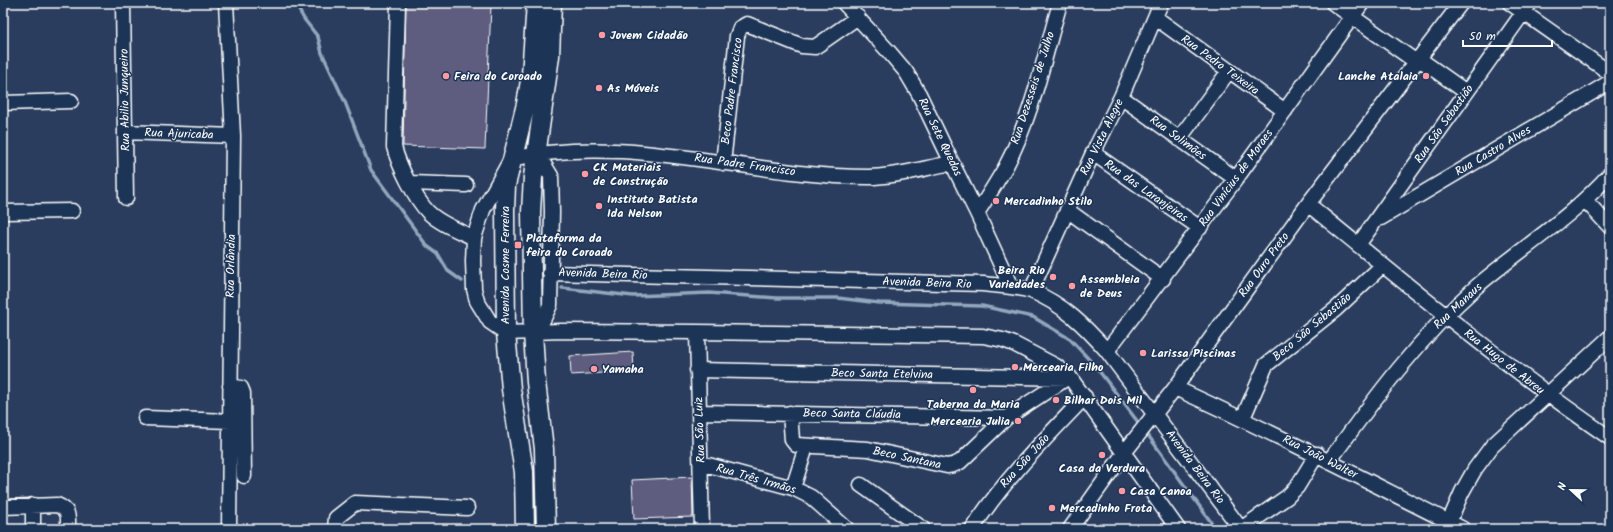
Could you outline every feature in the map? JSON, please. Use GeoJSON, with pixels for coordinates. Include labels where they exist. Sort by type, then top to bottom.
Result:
{"type":"FeatureCollection","features":[{"type":"Feature","properties":{"kind":"main road","name":"Avenida Cosme Ferreira"},"geometry":{"type":"LineString","coordinates":[[525,529],[524,472],[511,389],[506,333],[504,210],[506,184],[511,159],[526,104],[531,75],[536,3]]}},
{"type":"Feature","properties":{"kind":"main road"},"geometry":{"type":"LineString","coordinates":[[546,529],[544,449],[532,332],[531,212],[536,153],[550,56],[552,3]]}},
{"type":"Feature","properties":{"kind":"street","name":"Rua Abilio Junqueiro"},"geometry":{"type":"LineString","coordinates":[[122,3],[126,198]]}},
{"type":"Feature","properties":{"kind":"street","name":"Rua Orlândia"},"geometry":{"type":"LineString","coordinates":[[226,3],[233,136],[228,529]]}},
{"type":"Feature","properties":{"kind":"street"},"geometry":{"type":"LineString","coordinates":[[398,3],[394,146],[397,157],[410,183],[429,213],[474,238]]}},
{"type":"Feature","properties":{"kind":"street","name":"Rua Sete Quedas"},"geometry":{"type":"LineString","coordinates":[[844,3],[906,72],[923,101],[952,163],[978,213],[1011,287]]}},
{"type":"Feature","properties":{"kind":"street","name":"Rua Dezesseis de Julho"},"geometry":{"type":"LineString","coordinates":[[978,213],[1005,168],[1017,141],[1039,80],[1060,3]]}},
{"type":"Feature","properties":{"kind":"street","name":"Rua Vista Alegre"},"geometry":{"type":"LineString","coordinates":[[1030,291],[1093,153],[1122,97],[1161,3]]}},
{"type":"Feature","properties":{"kind":"street"},"geometry":{"type":"LineString","coordinates":[[1333,3],[1466,92]]}},
{"type":"Feature","properties":{"kind":"street","name":"Rua Vinícius de Moraes"},"geometry":{"type":"LineString","coordinates":[[1107,351],[1163,279],[1362,3]]}},
{"type":"Feature","properties":{"kind":"street","name":"Rua Ouro Preto"},"geometry":{"type":"LineString","coordinates":[[1070,529],[1126,450],[1175,388],[1308,204],[1461,3]]}},
{"type":"Feature","properties":{"kind":"street"},"geometry":{"type":"LineString","coordinates":[[1510,3],[1527,8],[1610,73]]}},
{"type":"Feature","properties":{"kind":"street","name":"Rua São Sebastião"},"geometry":{"type":"LineString","coordinates":[[1358,245],[1527,8]]}},
{"type":"Feature","properties":{"kind":"street","name":"Beco Padre Francisco"},"geometry":{"type":"LineString","coordinates":[[723,163],[737,36],[740,28],[747,24],[809,48],[815,47],[858,17]]}},
{"type":"Feature","properties":{"kind":"street","name":"Rua Pedro Teixeira"},"geometry":{"type":"LineString","coordinates":[[1156,18],[1285,111]]}},
{"type":"Feature","properties":{"kind":"street"},"geometry":{"type":"LineString","coordinates":[[1179,139],[1229,71]]}},
{"type":"Feature","properties":{"kind":"street","name":"Rua Castro Alves"},"geometry":{"type":"LineString","coordinates":[[1376,221],[1610,82]]}},
{"type":"Feature","properties":{"kind":"street","name":"Rua Solimões"},"geometry":{"type":"LineString","coordinates":[[1122,97],[1236,179]]}},
{"type":"Feature","properties":{"kind":"street"},"geometry":{"type":"LineString","coordinates":[[3,103],[71,101]]}},
{"type":"Feature","properties":{"kind":"street","name":"Rua Ajuricaba"},"geometry":{"type":"LineString","coordinates":[[125,132],[233,136]]}},
{"type":"Feature","properties":{"kind":"street","name":"Rua Padre Francisco"},"geometry":{"type":"LineString","coordinates":[[511,159],[536,153],[615,151],[652,153],[810,174],[870,177],[952,163]]}},
{"type":"Feature","properties":{"kind":"street"},"geometry":{"type":"LineString","coordinates":[[532,332],[543,320],[550,305],[551,176],[536,153]]}},
{"type":"Feature","properties":{"kind":"street","name":"Rua das Laranjeiras"},"geometry":{"type":"LineString","coordinates":[[1093,153],[1200,228]]}},
{"type":"Feature","properties":{"kind":"street"},"geometry":{"type":"LineString","coordinates":[[511,159],[489,197],[477,224],[474,238],[473,274],[477,301],[490,322],[506,333],[696,332],[983,336],[1003,340],[1014,344],[1056,366],[1068,377],[1126,450],[1178,529]]}},
{"type":"Feature","properties":{"kind":"street","name":"Rua Manaus"},"geometry":{"type":"LineString","coordinates":[[1330,460],[1415,348],[1446,316],[1476,288],[1586,200],[1610,174]]}},
{"type":"Feature","properties":{"kind":"street"},"geometry":{"type":"LineString","coordinates":[[410,183],[466,185]]}},
{"type":"Feature","properties":{"kind":"street"},"geometry":{"type":"LineString","coordinates":[[1586,200],[1610,227]]}},
{"type":"Feature","properties":{"kind":"street","name":"Rua Hugo de Abreu"},"geometry":{"type":"LineString","coordinates":[[1308,204],[1546,395],[1610,438]]}},
{"type":"Feature","properties":{"kind":"street"},"geometry":{"type":"LineString","coordinates":[[1067,210],[1163,279]]}},
{"type":"Feature","properties":{"kind":"street"},"geometry":{"type":"LineString","coordinates":[[3,212],[72,211]]}},
{"type":"Feature","properties":{"kind":"street","name":"Beco São Sebastião"},"geometry":{"type":"LineString","coordinates":[[1243,418],[1266,366],[1336,309],[1383,265]]}},
{"type":"Feature","properties":{"kind":"street","name":"Avenida Beira Rio"},"geometry":{"type":"LineString","coordinates":[[550,273],[983,284],[1030,291],[1072,314],[1087,327],[1107,351],[1150,419],[1241,529]]}},
{"type":"Feature","properties":{"kind":"street","name":"Rua São Luiz"},"geometry":{"type":"LineString","coordinates":[[696,332],[702,529]]}},
{"type":"Feature","properties":{"kind":"street"},"geometry":{"type":"LineString","coordinates":[[1449,522],[1466,486],[1492,446],[1610,337]]}},
{"type":"Feature","properties":{"kind":"street","name":"Beco Santa Etelvina"},"geometry":{"type":"LineString","coordinates":[[697,370],[1068,377]]}},
{"type":"Feature","properties":{"kind":"street","name":"Beco Santana"},"geometry":{"type":"LineString","coordinates":[[806,446],[868,449],[947,466],[960,462],[1006,418],[1068,377]]}},
{"type":"Feature","properties":{"kind":"street"},"geometry":{"type":"LineString","coordinates":[[230,386],[241,388],[243,393],[244,476]]}},
{"type":"Feature","properties":{"kind":"street","name":"Rua João Walter"},"geometry":{"type":"LineString","coordinates":[[1175,388],[1243,418],[1330,460],[1392,494],[1463,529]]}},
{"type":"Feature","properties":{"kind":"street","name":"Rua São João"},"geometry":{"type":"LineString","coordinates":[[972,529],[991,500],[1011,475],[1085,398]]}},
{"type":"Feature","properties":{"kind":"street","name":"Beco Santa Cláudia"},"geometry":{"type":"LineString","coordinates":[[699,412],[1006,418]]}},
{"type":"Feature","properties":{"kind":"street"},"geometry":{"type":"LineString","coordinates":[[790,413],[792,440],[796,445],[806,446],[793,488]]}},
{"type":"Feature","properties":{"kind":"street"},"geometry":{"type":"LineString","coordinates":[[144,418],[230,421]]}},
{"type":"Feature","properties":{"kind":"street"},"geometry":{"type":"LineString","coordinates":[[1241,529],[1287,497],[1297,487],[1316,454]]}},
{"type":"Feature","properties":{"kind":"street","name":"Rua Três Irmãos"},"geometry":{"type":"LineString","coordinates":[[701,463],[793,488],[811,497],[847,529]]}},
{"type":"Feature","properties":{"kind":"street"},"geometry":{"type":"LineString","coordinates":[[862,484],[923,529]]}},
{"type":"Feature","properties":{"kind":"street"},"geometry":{"type":"LineString","coordinates":[[335,529],[336,518],[355,503],[467,508]]}},
{"type":"Feature","properties":{"kind":"street"},"geometry":{"type":"LineString","coordinates":[[33,505],[33,529]]}},
{"type":"Feature","properties":{"kind":"street"},"geometry":{"type":"LineString","coordinates":[[3,508],[33,505],[58,505],[64,507],[68,512],[68,529]]}},
{"type":"Feature","properties":{"kind":"building","name":"Feira do Coroado"},"geometry":{"type":"Polygon","coordinates":[[[406,3],[491,5],[485,149],[403,146],[406,3]]]}},
{"type":"Feature","properties":{"kind":"building"},"geometry":{"type":"Polygon","coordinates":[[[633,352],[634,371],[571,375],[570,356],[633,352]]]}},
{"type":"Feature","properties":{"kind":"building"},"geometry":{"type":"Polygon","coordinates":[[[692,477],[693,517],[634,519],[632,480],[692,477]]]}},
{"type":"Feature","properties":{"kind":"waterway"},"geometry":{"type":"LineString","coordinates":[[295,3],[304,19],[318,37],[322,53],[345,102],[371,170],[427,246],[438,254],[448,271],[462,281]]}},
{"type":"Feature","properties":{"kind":"waterway"},"geometry":{"type":"LineString","coordinates":[[562,288],[633,296],[709,293],[777,298],[838,298],[879,303],[982,306],[1033,317],[1070,339],[1096,367],[1141,426]]}},
{"type":"Feature","properties":{"kind":"waterway"},"geometry":{"type":"LineString","coordinates":[[1145,431],[1216,529]]}},
{"type":"Feature","properties":{"kind":"place","name":"Jovem Cidadão"},"geometry":{"type":"Point","coordinates":[602,35]}},
{"type":"Feature","properties":{"kind":"place","name":"Feira do Coroado"},"geometry":{"type":"Point","coordinates":[446,76]}},
{"type":"Feature","properties":{"kind":"place","name":"Lanche Atalaia"},"geometry":{"type":"Point","coordinates":[1426,76]}},
{"type":"Feature","properties":{"kind":"place","name":"As Móveis"},"geometry":{"type":"Point","coordinates":[599,88]}},
{"type":"Feature","properties":{"kind":"place","name":"CK Materiais de Construção"},"geometry":{"type":"Point","coordinates":[585,174]}},
{"type":"Feature","properties":{"kind":"place","name":"Mercadinho Stilo"},"geometry":{"type":"Point","coordinates":[996,201]}},
{"type":"Feature","properties":{"kind":"place","name":"Instituto Batista Ida Nelson"},"geometry":{"type":"Point","coordinates":[599,206]}},
{"type":"Feature","properties":{"kind":"place","name":"Plataforma da feira do Coroado"},"geometry":{"type":"Point","coordinates":[518,245]}},
{"type":"Feature","properties":{"kind":"place","name":"Beira Rio Variedades"},"geometry":{"type":"Point","coordinates":[1053,277]}},
{"type":"Feature","properties":{"kind":"place","name":"Assembleia de Deus"},"geometry":{"type":"Point","coordinates":[1072,286]}},
{"type":"Feature","properties":{"kind":"place","name":"Larissa Piscinas"},"geometry":{"type":"Point","coordinates":[1143,353]}},
{"type":"Feature","properties":{"kind":"place","name":"Mercearia Filho"},"geometry":{"type":"Point","coordinates":[1015,367]}},
{"type":"Feature","properties":{"kind":"place","name":"Yamaha"},"geometry":{"type":"Point","coordinates":[594,369]}},
{"type":"Feature","properties":{"kind":"place","name":"Taberna da Maria"},"geometry":{"type":"Point","coordinates":[973,390]}},
{"type":"Feature","properties":{"kind":"place","name":"Bilhar Dois Mil"},"geometry":{"type":"Point","coordinates":[1056,400]}},
{"type":"Feature","properties":{"kind":"place","name":"Mercearia Julia"},"geometry":{"type":"Point","coordinates":[1018,421]}},
{"type":"Feature","properties":{"kind":"place","name":"Casa da Verdura"},"geometry":{"type":"Point","coordinates":[1102,455]}},
{"type":"Feature","properties":{"kind":"place","name":"Casa Canoa"},"geometry":{"type":"Point","coordinates":[1122,491]}},
{"type":"Feature","properties":{"kind":"place","name":"Mercadinho Frota"},"geometry":{"type":"Point","coordinates":[1052,508]}}]}
